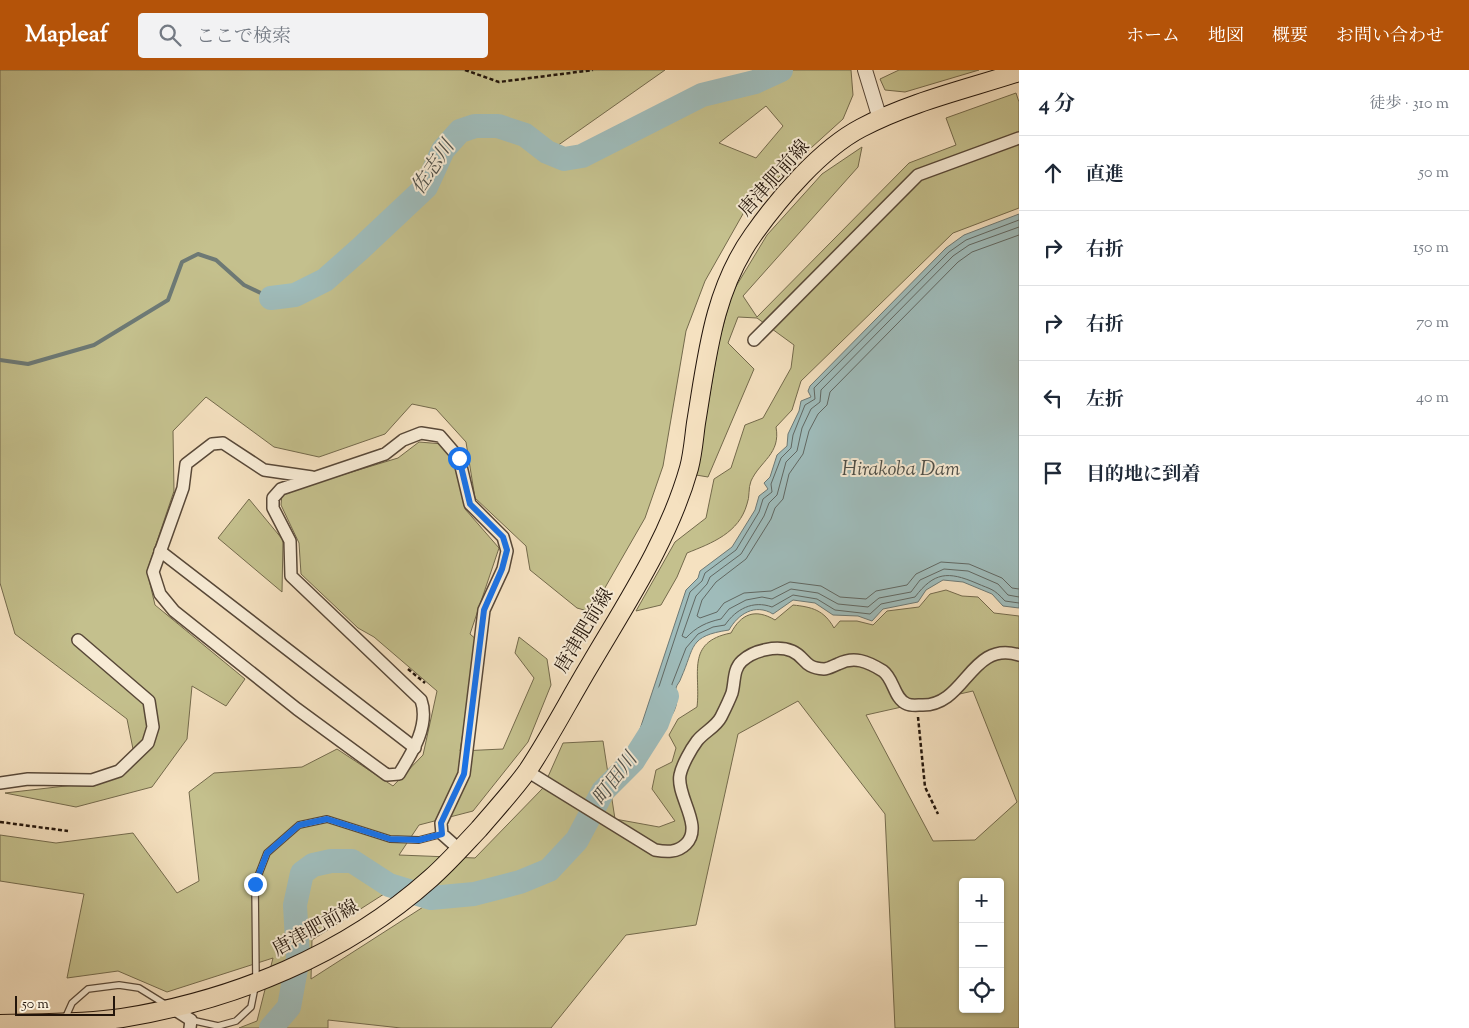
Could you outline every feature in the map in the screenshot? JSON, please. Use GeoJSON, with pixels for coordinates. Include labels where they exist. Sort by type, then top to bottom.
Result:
{"type":"FeatureCollection","features":[{"type":"Feature","properties":{"kind":"main road","name":"唐津肥前線"},"geometry":{"type":"LineString","coordinates":[[0,1024],[63,1023],[119,1018],[172,1008],[220,996],[282,973],[340,943],[382,916],[430,880],[460,850],[527,771],[648,567],[671,515],[689,467],[717,306],[730,274],[751,237],[779,201],[808,170],[838,143],[859,129],[919,104],[1019,72]]}},
{"type":"Feature","properties":{"kind":"street"},"geometry":{"type":"LineString","coordinates":[[865,70],[880,119]]}},
{"type":"Feature","properties":{"kind":"street"},"geometry":{"type":"LineString","coordinates":[[754,340],[918,175],[1019,138]]}},
{"type":"Feature","properties":{"kind":"street"},"geometry":{"type":"LineString","coordinates":[[312,477],[264,470],[223,443],[212,444],[186,464],[183,488],[153,572],[160,594],[174,611],[297,709],[387,775],[399,774],[415,748],[425,711],[421,700],[291,576],[290,542],[274,508],[273,498],[281,489],[385,454],[403,440],[421,433],[440,436],[459,458],[470,504],[503,537],[507,550],[502,569],[484,610],[464,774],[441,823],[442,834],[460,850]]}},
{"type":"Feature","properties":{"kind":"street"},"geometry":{"type":"LineString","coordinates":[[160,551],[415,748]]}},
{"type":"Feature","properties":{"kind":"street"},"geometry":{"type":"LineString","coordinates":[[0,782],[28,779],[92,780],[119,771],[148,743],[153,727],[149,701],[78,640]]}},
{"type":"Feature","properties":{"kind":"street"},"geometry":{"type":"LineString","coordinates":[[527,771],[654,850],[665,852],[680,850],[688,842],[691,821],[681,788],[680,775],[697,741],[720,719],[732,692],[735,670],[742,661],[760,651],[781,649],[794,652],[809,667],[826,669],[850,658],[862,660],[885,672],[900,699],[908,705],[932,706],[947,699],[982,660],[997,653],[1019,655]]}},
{"type":"Feature","properties":{"kind":"street"},"geometry":{"type":"LineString","coordinates":[[172,1008],[190,1024]]}},
{"type":"Feature","properties":{"kind":"lane"},"geometry":{"type":"LineString","coordinates":[[190,1024],[218,1026],[236,1021],[251,1007],[256,982],[255,884],[267,853],[299,825],[327,819],[390,839],[419,840],[442,834]]}},
{"type":"Feature","properties":{"kind":"lane"},"geometry":{"type":"LineString","coordinates":[[63,1023],[72,1004],[88,989],[119,985],[139,988],[172,1008]]}},
{"type":"Feature","properties":{"kind":"path"},"geometry":{"type":"LineString","coordinates":[[465,70],[499,82],[594,70]]}},
{"type":"Feature","properties":{"kind":"path"},"geometry":{"type":"LineString","coordinates":[[918,705],[924,786],[938,814]]}},
{"type":"Feature","properties":{"kind":"path"},"geometry":{"type":"LineString","coordinates":[[0,822],[68,831]]}},
{"type":"Feature","properties":{"kind":"shaded area"},"geometry":{"type":"Polygon","coordinates":[[[0,70],[665,70],[557,146],[551,156],[563,166],[702,100],[770,84],[784,70],[851,70],[853,95],[843,119],[748,205],[705,281],[686,331],[663,466],[645,518],[591,612],[577,608],[530,570],[526,546],[475,498],[466,442],[436,409],[412,404],[385,434],[319,457],[274,447],[206,397],[173,431],[174,491],[147,571],[155,605],[245,679],[226,706],[192,686],[187,739],[152,787],[76,807],[5,793],[100,782],[133,749],[127,719],[15,634],[0,583],[0,70]],[[766,106],[719,143],[756,158],[783,126],[766,106]]]}},
{"type":"Feature","properties":{"kind":"shaded area"},"geometry":{"type":"Polygon","coordinates":[[[899,70],[979,70],[905,92],[885,90],[880,79],[899,70]]]}},
{"type":"Feature","properties":{"kind":"shaded area"},"geometry":{"type":"Polygon","coordinates":[[[1016,93],[1019,102],[1019,208],[953,233],[801,381],[792,410],[776,427],[777,436],[773,451],[751,481],[748,501],[738,522],[731,530],[715,541],[687,553],[677,577],[661,605],[636,611],[675,542],[706,518],[714,479],[731,468],[745,425],[763,418],[791,368],[794,345],[757,318],[738,317],[728,343],[754,369],[708,477],[696,475],[719,341],[732,293],[767,235],[822,174],[862,147],[858,167],[743,296],[757,317],[909,163],[956,145],[946,118],[1016,93]]]}},
{"type":"Feature","properties":{"kind":"shaded area"},"geometry":{"type":"Polygon","coordinates":[[[419,442],[443,444],[456,465],[465,509],[499,548],[470,634],[478,641],[460,751],[503,749],[534,678],[515,653],[519,637],[547,659],[551,685],[528,742],[473,811],[419,825],[399,855],[475,858],[543,788],[563,743],[603,741],[615,819],[659,827],[675,821],[652,789],[656,770],[672,762],[676,748],[669,735],[678,719],[697,707],[697,671],[701,652],[716,637],[731,633],[739,621],[749,615],[761,614],[775,620],[793,605],[817,610],[826,617],[834,628],[840,621],[857,621],[873,625],[887,611],[919,607],[930,594],[946,590],[962,596],[978,597],[994,613],[1019,616],[1019,1028],[895,1028],[885,814],[798,701],[738,734],[696,925],[626,935],[551,1028],[401,1028],[328,1020],[328,1028],[239,1028],[257,1021],[273,958],[167,992],[118,971],[67,978],[84,894],[0,881],[0,835],[56,843],[133,833],[177,893],[199,881],[189,792],[214,773],[302,767],[337,749],[393,786],[423,755],[437,691],[374,637],[358,628],[301,574],[299,543],[281,505],[282,493],[398,458],[419,442]],[[973,691],[866,715],[933,841],[975,840],[1017,802],[973,691]],[[384,894],[312,940],[311,979],[431,902],[384,894]]]}},
{"type":"Feature","properties":{"kind":"shaded area"},"geometry":{"type":"Polygon","coordinates":[[[249,499],[283,540],[282,592],[218,538],[249,499]]]}},
{"type":"Feature","properties":{"kind":"water","name":"Hirakoba Dam"},"geometry":{"type":"Polygon","coordinates":[[[1019,214],[1019,608],[1003,606],[992,594],[963,582],[943,580],[926,590],[918,602],[883,609],[872,621],[858,616],[833,615],[815,603],[793,600],[773,614],[754,610],[737,619],[729,630],[706,636],[699,640],[676,687],[676,704],[671,716],[659,728],[648,719],[640,729],[686,590],[698,578],[700,571],[732,547],[755,510],[759,496],[768,489],[764,483],[770,477],[777,455],[787,446],[788,434],[799,411],[801,401],[811,397],[808,391],[810,386],[946,248],[964,235],[1019,214]]]}},
{"type":"Feature","properties":{"kind":"waterway","name":"佐志川"},"geometry":{"type":"LineString","coordinates":[[271,298],[295,295],[325,280],[426,187],[443,150],[460,131],[475,126],[498,126],[525,135],[547,152],[564,159],[582,156],[702,95],[755,82],[781,70]]}},
{"type":"Feature","properties":{"kind":"waterway"},"geometry":{"type":"LineString","coordinates":[[0,360],[28,364],[94,345],[168,300],[182,262],[198,254],[216,260],[244,285],[271,298]]}},
{"type":"Feature","properties":{"kind":"waterway","name":"町田川"},"geometry":{"type":"LineString","coordinates":[[271,1028],[289,1007],[298,958],[295,905],[302,873],[313,865],[331,861],[352,861],[389,885],[431,898],[474,894],[520,882],[549,870],[577,840],[603,791],[633,761],[657,723],[667,696]]}},
{"type":"Feature","properties":{"kind":"route"},"geometry":{"type":"LineString","coordinates":[[255,884],[267,853],[299,825],[327,819],[390,839],[419,840],[442,834],[441,823],[464,774],[484,610],[502,569],[507,550],[503,537],[470,504],[459,458]]}}]}
